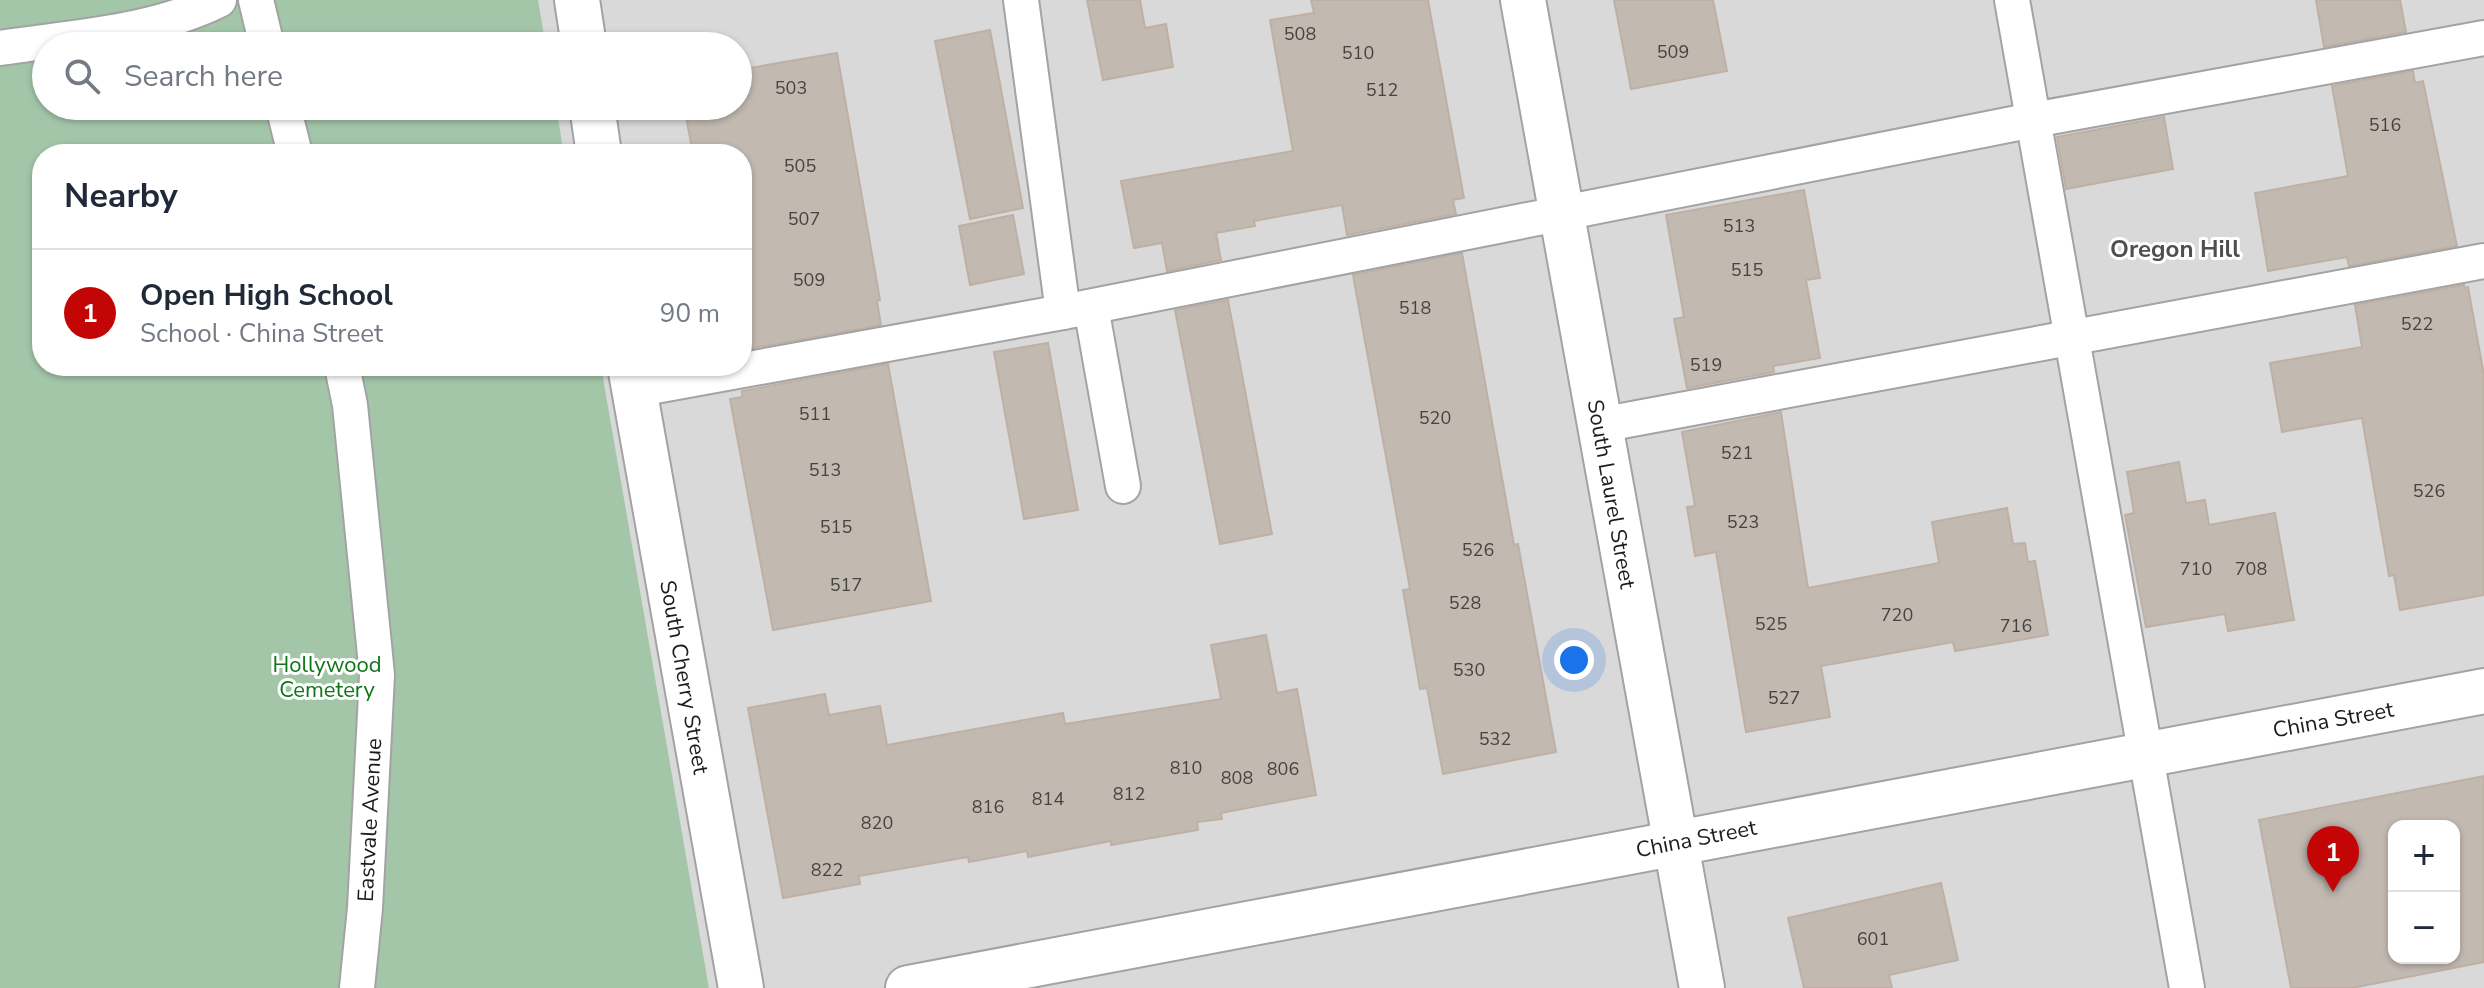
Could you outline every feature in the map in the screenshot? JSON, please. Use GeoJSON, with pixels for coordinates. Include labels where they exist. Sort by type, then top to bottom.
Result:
{"type":"FeatureCollection","features":[{"type":"Feature","properties":{"kind":"street"},"geometry":{"type":"LineString","coordinates":[[577,0],[582,32]]}},
{"type":"Feature","properties":{"kind":"street","name":"South Laurel Street"},"geometry":{"type":"LineString","coordinates":[[1523,0],[1702,988]]}},
{"type":"Feature","properties":{"kind":"street"},"geometry":{"type":"LineString","coordinates":[[594,120],[598,144]]}},
{"type":"Feature","properties":{"kind":"street","name":"South Cherry Street"},"geometry":{"type":"LineString","coordinates":[[632,378],[741,988]]}},
{"type":"Feature","properties":{"kind":"street","name":"China Street"},"geometry":{"type":"LineString","coordinates":[[908,988],[2484,691]]}},
{"type":"Feature","properties":{"kind":"lane"},"geometry":{"type":"LineString","coordinates":[[104,32],[163,23],[219,0]]}},
{"type":"Feature","properties":{"kind":"lane"},"geometry":{"type":"LineString","coordinates":[[256,0],[264,32]]}},
{"type":"Feature","properties":{"kind":"lane"},"geometry":{"type":"LineString","coordinates":[[1021,0],[1077,310],[1123,486]]}},
{"type":"Feature","properties":{"kind":"lane"},"geometry":{"type":"LineString","coordinates":[[2012,0],[2187,988]]}},
{"type":"Feature","properties":{"kind":"lane"},"geometry":{"type":"LineString","coordinates":[[752,360],[1077,310],[2033,120],[2484,38]]}},
{"type":"Feature","properties":{"kind":"lane"},"geometry":{"type":"LineString","coordinates":[[0,48],[32,43]]}},
{"type":"Feature","properties":{"kind":"lane"},"geometry":{"type":"LineString","coordinates":[[286,120],[292,144]]}},
{"type":"Feature","properties":{"kind":"lane"},"geometry":{"type":"LineString","coordinates":[[1600,425],[2484,261]]}},
{"type":"Feature","properties":{"kind":"lane","name":"Eastvale Avenue"},"geometry":{"type":"LineString","coordinates":[[344,376],[350,405],[377,675],[365,908],[357,988]]}},
{"type":"Feature","properties":{"kind":"shaded area"},"geometry":{"type":"Polygon","coordinates":[[[538,0],[2484,0],[2484,988],[709,988],[603,376],[752,376],[752,144],[562,144],[558,120],[752,120],[752,32],[544,32],[538,0]]]}},
{"type":"Feature","properties":{"kind":"green space","name":"Hollywood Cemetery"},"geometry":{"type":"Polygon","coordinates":[[[0,0],[538,0],[544,32],[32,32],[32,120],[558,120],[562,144],[32,144],[32,376],[603,376],[709,988],[0,988],[0,0]]]}},
{"type":"Feature","properties":{"kind":"building"},"geometry":{"type":"Polygon","coordinates":[[[1087,0],[1140,0],[1145,28],[1166,24],[1173,67],[1103,80],[1087,0]]]}},
{"type":"Feature","properties":{"kind":"building"},"geometry":{"type":"Polygon","coordinates":[[[1311,0],[1428,0],[1464,198],[1453,200],[1456,214],[1347,235],[1342,205],[1254,221],[1255,226],[1216,233],[1221,260],[1167,271],[1162,243],[1134,248],[1121,181],[1293,151],[1270,20],[1314,13],[1311,0]]]}},
{"type":"Feature","properties":{"kind":"building"},"geometry":{"type":"Polygon","coordinates":[[[1614,0],[1713,0],[1727,71],[1631,89],[1614,0]]]}},
{"type":"Feature","properties":{"kind":"building"},"geometry":{"type":"Polygon","coordinates":[[[2316,0],[2400,0],[2406,32],[2324,47],[2316,0]]]}},
{"type":"Feature","properties":{"kind":"building"},"geometry":{"type":"Polygon","coordinates":[[[990,30],[1023,208],[970,219],[935,41],[990,30]]]}},
{"type":"Feature","properties":{"kind":"building"},"geometry":{"type":"Polygon","coordinates":[[[837,53],[880,300],[877,301],[881,325],[752,348],[752,144],[691,144],[687,120],[752,120],[752,68],[837,53]]]}},
{"type":"Feature","properties":{"kind":"building"},"geometry":{"type":"Polygon","coordinates":[[[2413,71],[2415,83],[2423,81],[2457,246],[2349,266],[2347,257],[2268,271],[2255,193],[2348,176],[2332,86],[2413,71]]]}},
{"type":"Feature","properties":{"kind":"building"},"geometry":{"type":"Polygon","coordinates":[[[2164,117],[2173,169],[2066,189],[2057,137],[2164,117]]]}},
{"type":"Feature","properties":{"kind":"building"},"geometry":{"type":"Polygon","coordinates":[[[1804,190],[1820,278],[1806,280],[1820,358],[1773,366],[1774,372],[1687,388],[1674,319],[1684,317],[1666,215],[1804,190]]]}},
{"type":"Feature","properties":{"kind":"building"},"geometry":{"type":"Polygon","coordinates":[[[1013,215],[1024,274],[970,285],[959,226],[1013,215]]]}},
{"type":"Feature","properties":{"kind":"building"},"geometry":{"type":"Polygon","coordinates":[[[1462,253],[1514,545],[1518,544],[1556,752],[1443,774],[1427,688],[1420,689],[1403,590],[1410,589],[1353,275],[1462,253]]]}},
{"type":"Feature","properties":{"kind":"building"},"geometry":{"type":"Polygon","coordinates":[[[2464,285],[2468,287],[2484,375],[2484,595],[2400,610],[2394,575],[2389,576],[2362,418],[2282,432],[2270,363],[2362,347],[2355,305],[2464,285]]]}},
{"type":"Feature","properties":{"kind":"building"},"geometry":{"type":"Polygon","coordinates":[[[1228,300],[1272,534],[1220,544],[1175,310],[1228,300]]]}},
{"type":"Feature","properties":{"kind":"building"},"geometry":{"type":"Polygon","coordinates":[[[1048,343],[1078,510],[1024,519],[994,352],[1048,343]]]}},
{"type":"Feature","properties":{"kind":"building"},"geometry":{"type":"Polygon","coordinates":[[[888,364],[931,601],[773,630],[730,399],[742,397],[742,391],[888,364]]]}},
{"type":"Feature","properties":{"kind":"building"},"geometry":{"type":"Polygon","coordinates":[[[1781,412],[1808,588],[1939,563],[1932,522],[2007,508],[2013,544],[2025,543],[2028,562],[2035,561],[2048,635],[1955,651],[1953,642],[1821,666],[1830,717],[1746,732],[1716,552],[1695,556],[1687,507],[1695,506],[1682,432],[1781,412]]]}},
{"type":"Feature","properties":{"kind":"building"},"geometry":{"type":"Polygon","coordinates":[[[2179,462],[2186,503],[2205,500],[2209,525],[2275,513],[2294,620],[2228,631],[2225,614],[2146,627],[2125,515],[2134,513],[2127,472],[2179,462]]]}},
{"type":"Feature","properties":{"kind":"building"},"geometry":{"type":"Polygon","coordinates":[[[1266,635],[1277,693],[1297,689],[1316,795],[1221,813],[1222,819],[1197,822],[1198,830],[1111,845],[1111,841],[1028,857],[1027,851],[969,862],[968,857],[859,876],[860,884],[783,898],[748,708],[825,694],[829,715],[880,706],[887,745],[1063,713],[1065,724],[1221,699],[1211,645],[1266,635]]]}},
{"type":"Feature","properties":{"kind":"building"},"geometry":{"type":"Polygon","coordinates":[[[2484,776],[2484,962],[2352,988],[2291,988],[2259,820],[2484,776]]]}},
{"type":"Feature","properties":{"kind":"building"},"geometry":{"type":"Polygon","coordinates":[[[1941,883],[1958,960],[1889,975],[1892,988],[1804,988],[1788,918],[1941,883]]]}},
{"type":"Feature","properties":{"kind":"place","name":"Open High School"},"geometry":{"type":"Point","coordinates":[2333,892]}},
{"type":"Feature","properties":{"kind":"district","name":"Oregon Hill"},"geometry":{"type":"Point","coordinates":[2175,249]}}]}
